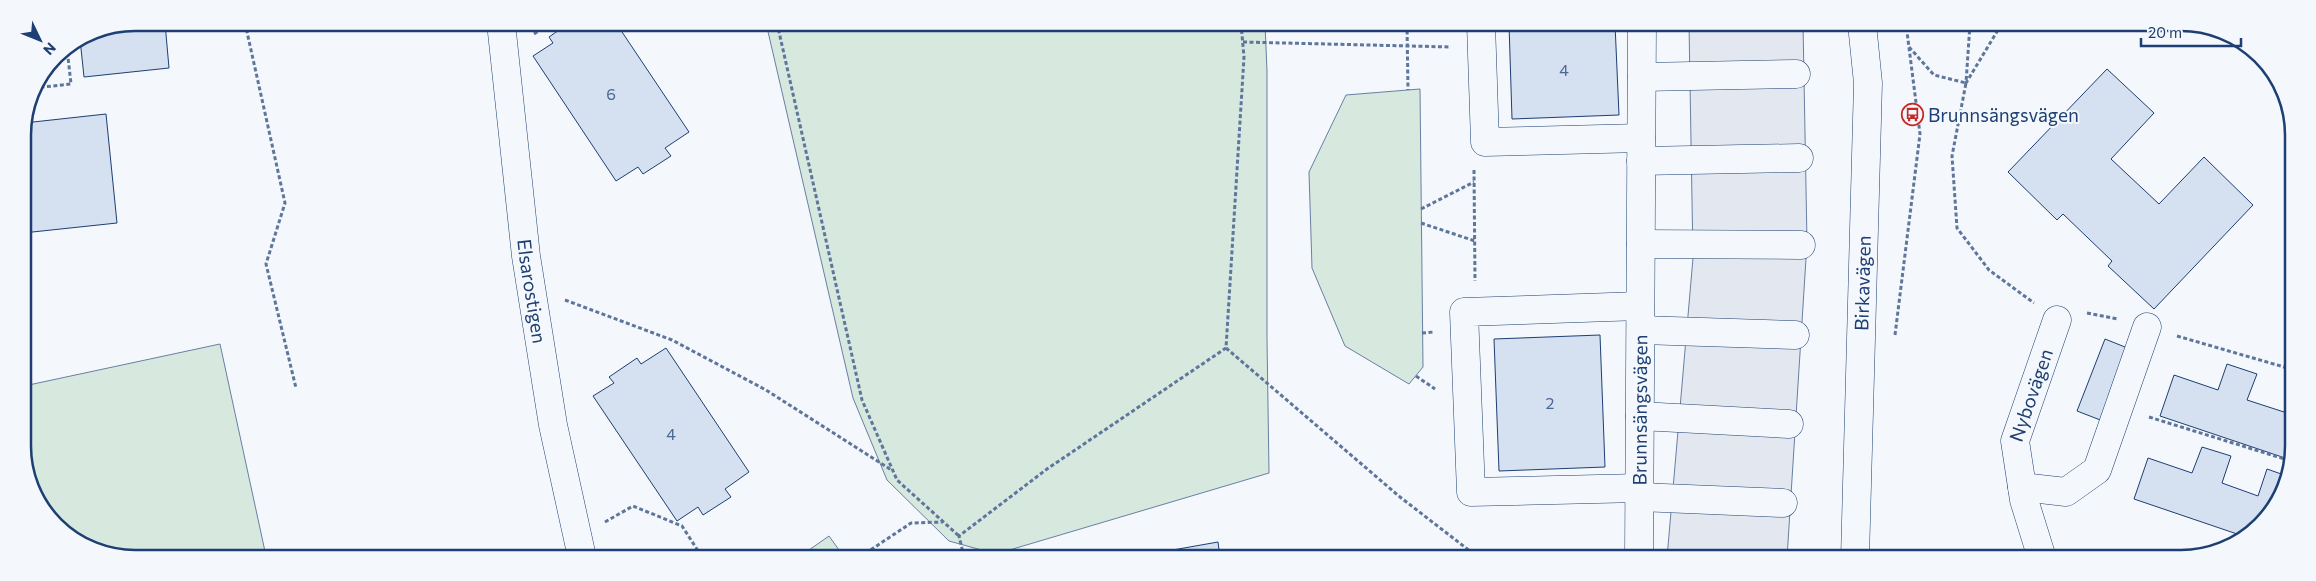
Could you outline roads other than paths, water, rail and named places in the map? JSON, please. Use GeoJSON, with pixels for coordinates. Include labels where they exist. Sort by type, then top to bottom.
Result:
{"type":"FeatureCollection","features":[{"type":"Feature","properties":{"kind":"street","name":"Elsarostigen"},"geometry":{"type":"LineString","coordinates":[[502,31],[532,288],[553,424],[580,547]]}},
{"type":"Feature","properties":{"kind":"street","name":"Brunnsängsvägen"},"geometry":{"type":"LineString","coordinates":[[1639,550],[1642,31]]}},
{"type":"Feature","properties":{"kind":"street","name":"Birkavägen"},"geometry":{"type":"LineString","coordinates":[[1856,550],[1868,83],[1863,31]]}},
{"type":"Feature","properties":{"kind":"street"},"geometry":{"type":"LineString","coordinates":[[1481,35],[1485,142],[1799,158]]}},
{"type":"Feature","properties":{"kind":"street"},"geometry":{"type":"LineString","coordinates":[[1642,77],[1796,74]]}},
{"type":"Feature","properties":{"kind":"street"},"geometry":{"type":"LineString","coordinates":[[1641,244],[1801,244]]}},
{"type":"Feature","properties":{"kind":"street"},"geometry":{"type":"LineString","coordinates":[[1784,503],[1639,493],[1471,492],[1464,312],[1640,318],[1795,335]]}},
{"type":"Feature","properties":{"kind":"street","name":"Nybovägen"},"geometry":{"type":"LineString","coordinates":[[2040,550],[2024,500],[2015,441],[2057,320]]}},
{"type":"Feature","properties":{"kind":"street"},"geometry":{"type":"LineString","coordinates":[[2022,487],[2066,492],[2097,470],[2147,327]]}},
{"type":"Feature","properties":{"kind":"street"},"geometry":{"type":"LineString","coordinates":[[1640,416],[1789,424]]}},
{"type":"Feature","properties":{"kind":"place","name":"Brunnsängsvägen"},"geometry":{"type":"Point","coordinates":[1912,115]}}]}
